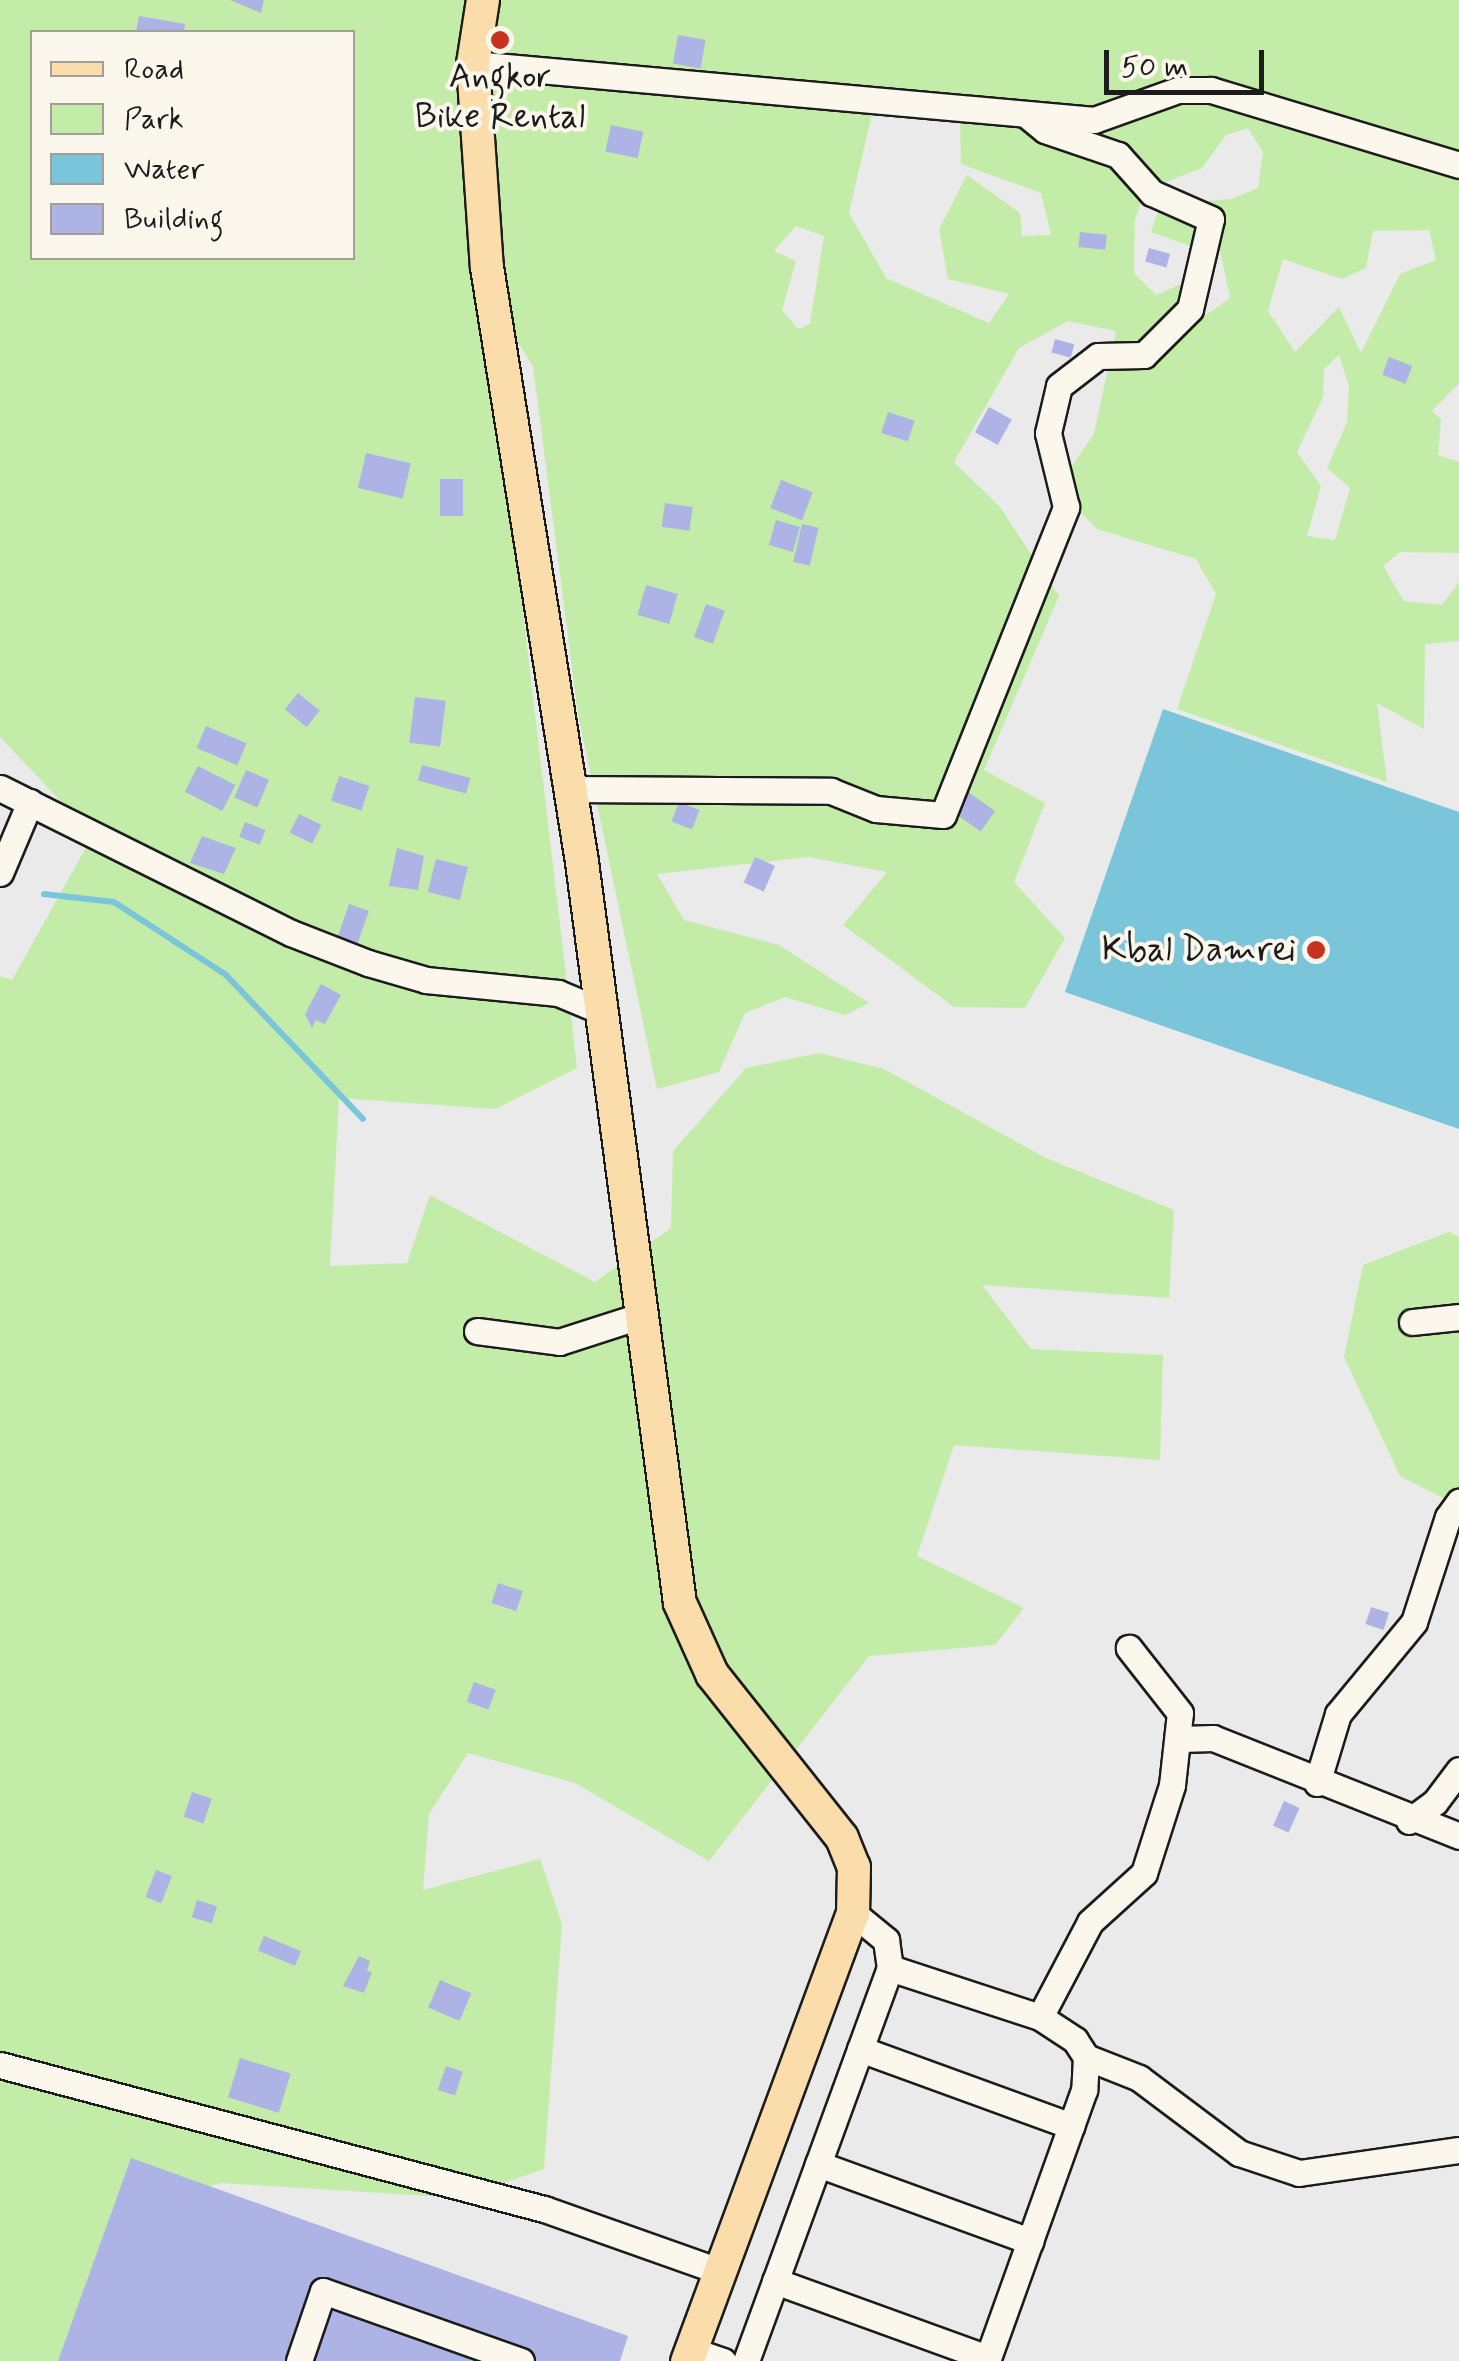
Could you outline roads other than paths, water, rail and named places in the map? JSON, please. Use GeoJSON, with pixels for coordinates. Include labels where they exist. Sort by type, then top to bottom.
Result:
{"type":"FeatureCollection","features":[{"type":"Feature","properties":{"kind":"main road"},"geometry":{"type":"LineString","coordinates":[[483,0],[474,64],[487,267],[570,789],[637,1317],[690,1634],[712,1674],[842,1838],[854,1867],[852,1913],[689,2356]]}},
{"type":"Feature","properties":{"kind":"street"},"geometry":{"type":"LineString","coordinates":[[474,64],[756,85],[1094,120],[1178,90],[1211,90],[1459,166]]}},
{"type":"Feature","properties":{"kind":"street"},"geometry":{"type":"LineString","coordinates":[[570,789],[831,791],[876,809],[944,815],[1066,508],[1048,432],[1059,386],[1098,356],[1144,355],[1190,310],[1211,219],[1152,194],[1118,155],[1046,130],[1028,116]]}},
{"type":"Feature","properties":{"kind":"street"},"geometry":{"type":"LineString","coordinates":[[0,788],[291,933],[368,964],[426,980],[558,992],[599,1010]]}},
{"type":"Feature","properties":{"kind":"street"},"geometry":{"type":"LineString","coordinates":[[0,873],[30,802]]}},
{"type":"Feature","properties":{"kind":"street"},"geometry":{"type":"LineString","coordinates":[[477,1331],[559,1342],[637,1317]]}},
{"type":"Feature","properties":{"kind":"street"},"geometry":{"type":"LineString","coordinates":[[1412,1322],[1459,1317]]}},
{"type":"Feature","properties":{"kind":"street"},"geometry":{"type":"LineString","coordinates":[[1317,1782],[1338,1714],[1414,1622],[1448,1518],[1459,1502]]}},
{"type":"Feature","properties":{"kind":"street"},"geometry":{"type":"LineString","coordinates":[[1040,2018],[1090,1922],[1144,1873],[1181,1739],[1180,1713],[1129,1648]]}},
{"type":"Feature","properties":{"kind":"street"},"geometry":{"type":"LineString","coordinates":[[1181,1739],[1213,1738],[1410,1821],[1459,1836]]}},
{"type":"Feature","properties":{"kind":"street"},"geometry":{"type":"LineString","coordinates":[[1410,1821],[1435,1802],[1459,1770]]}},
{"type":"Feature","properties":{"kind":"street"},"geometry":{"type":"LineString","coordinates":[[746,2361],[890,1968],[886,1940],[852,1913]]}},
{"type":"Feature","properties":{"kind":"street"},"geometry":{"type":"LineString","coordinates":[[775,2282],[987,2359],[1084,2090],[1086,2057],[1076,2040],[1040,2018],[890,1968]]}},
{"type":"Feature","properties":{"kind":"street"},"geometry":{"type":"LineString","coordinates":[[860,2049],[1072,2126]]}},
{"type":"Feature","properties":{"kind":"street"},"geometry":{"type":"LineString","coordinates":[[1086,2057],[1139,2078],[1239,2152],[1300,2173],[1459,2150]]}},
{"type":"Feature","properties":{"kind":"street"},"geometry":{"type":"LineString","coordinates":[[0,2066],[544,2208],[719,2271]]}},
{"type":"Feature","properties":{"kind":"street"},"geometry":{"type":"LineString","coordinates":[[818,2164],[1030,2241]]}},
{"type":"Feature","properties":{"kind":"street"},"geometry":{"type":"LineString","coordinates":[[299,2361],[323,2291],[521,2361]]}},
{"type":"Feature","properties":{"kind":"street"},"geometry":{"type":"LineString","coordinates":[[689,2356],[723,2361]]}},
{"type":"Feature","properties":{"kind":"water"},"geometry":{"type":"Polygon","coordinates":[[[1163,709],[1459,812],[1459,1129],[1065,992],[1163,709]]]}},
{"type":"Feature","properties":{"kind":"waterway"},"geometry":{"type":"LineString","coordinates":[[44,894],[114,902],[225,974],[363,1119]]}},
{"type":"Feature","properties":{"kind":"place","name":"Angkor Bike Rental"},"geometry":{"type":"Point","coordinates":[500,40]}},
{"type":"Feature","properties":{"kind":"place","name":"Kbal Damrei"},"geometry":{"type":"Point","coordinates":[1316,950]}}]}
